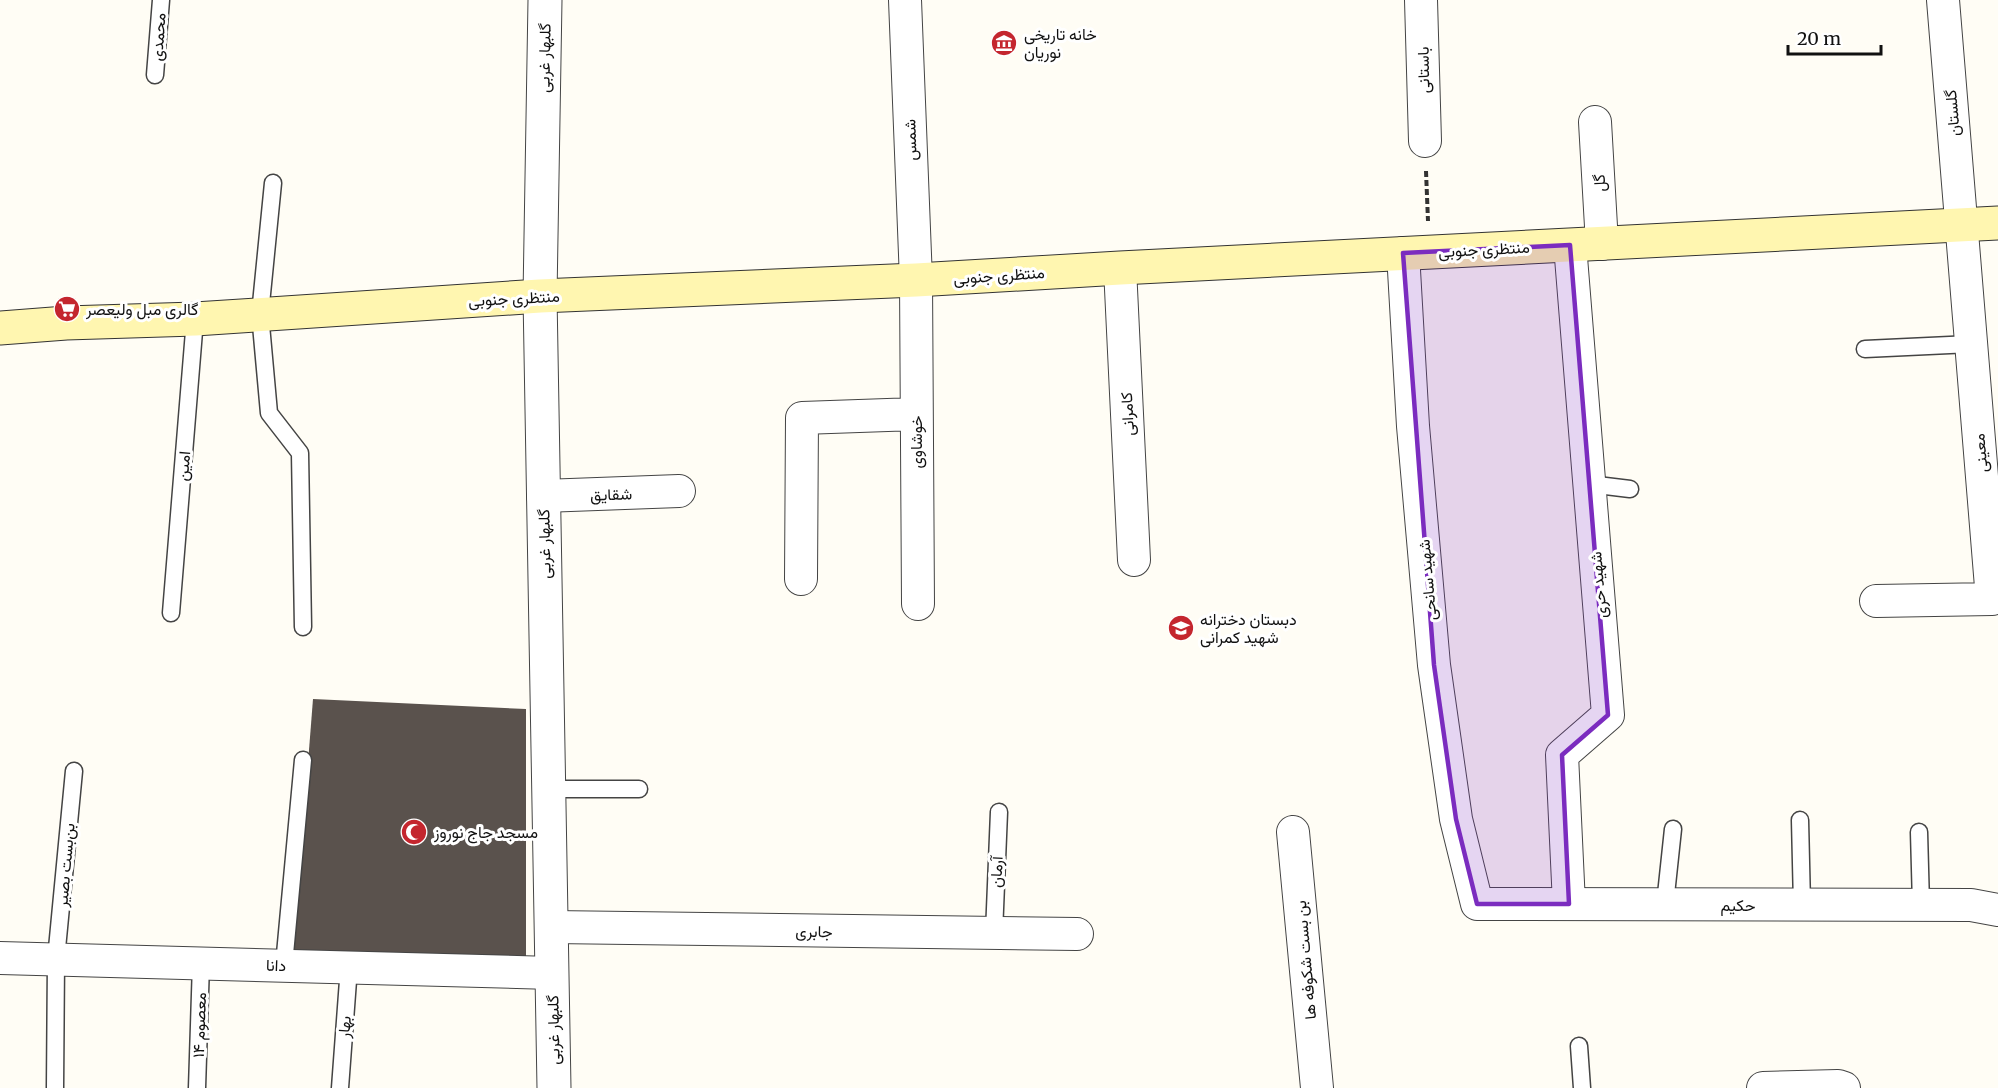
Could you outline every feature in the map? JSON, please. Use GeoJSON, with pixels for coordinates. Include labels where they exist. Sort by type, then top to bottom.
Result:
{"type":"FeatureCollection","features":[{"type":"Feature","properties":{"kind":"main road","name":"منتظری جنوبی"},"geometry":{"type":"LineString","coordinates":[[0,328],[66,322],[195,319],[540,296],[916,280],[1998,223]]}},
{"type":"Feature","properties":{"kind":"street","name":"گلبهار غربی"},"geometry":{"type":"LineString","coordinates":[[545,0],[540,296],[554,1088]]}},
{"type":"Feature","properties":{"kind":"street","name":"شمس"},"geometry":{"type":"LineString","coordinates":[[905,0],[916,280]]}},
{"type":"Feature","properties":{"kind":"street","name":"باستانی"},"geometry":{"type":"LineString","coordinates":[[1421,0],[1425,141]]}},
{"type":"Feature","properties":{"kind":"street","name":"گلستان"},"geometry":{"type":"LineString","coordinates":[[1943,0],[1961,226]]}},
{"type":"Feature","properties":{"kind":"street","name":"گل"},"geometry":{"type":"LineString","coordinates":[[1595,122],[1602,244]]}},
{"type":"Feature","properties":{"kind":"street","name":"معینی"},"geometry":{"type":"LineString","coordinates":[[1876,601],[1995,600],[1961,226]]}},
{"type":"Feature","properties":{"kind":"street","name":"شهید حری"},"geometry":{"type":"LineString","coordinates":[[1569,904],[1562,755],[1608,715],[1570,245]]}},
{"type":"Feature","properties":{"kind":"street","name":"شهید سانحی"},"geometry":{"type":"LineString","coordinates":[[1416,253],[1413,426],[1434,665],[1456,819],[1476,904]]}},
{"type":"Feature","properties":{"kind":"street","name":"کامرانی"},"geometry":{"type":"LineString","coordinates":[[1120,268],[1134,560]]}},
{"type":"Feature","properties":{"kind":"street","name":"خوشاوی"},"geometry":{"type":"LineString","coordinates":[[916,280],[918,604]]}},
{"type":"Feature","properties":{"kind":"street"},"geometry":{"type":"LineString","coordinates":[[801,579],[802,418],[916,414]]}},
{"type":"Feature","properties":{"kind":"street","name":"شقایق"},"geometry":{"type":"LineString","coordinates":[[543,496],[679,491]]}},
{"type":"Feature","properties":{"kind":"street","name":"بن بست شکوفه ها"},"geometry":{"type":"LineString","coordinates":[[1293,832],[1317,1088]]}},
{"type":"Feature","properties":{"kind":"street","name":"حکیم"},"geometry":{"type":"LineString","coordinates":[[1476,904],[1971,905],[1998,910]]}},
{"type":"Feature","properties":{"kind":"street","name":"جابری"},"geometry":{"type":"LineString","coordinates":[[552,927],[1077,934]]}},
{"type":"Feature","properties":{"kind":"street","name":"دانا"},"geometry":{"type":"LineString","coordinates":[[0,958],[552,972]]}},
{"type":"Feature","properties":{"kind":"street"},"geometry":{"type":"LineString","coordinates":[[1763,1088],[1838,1086],[1844,1088]]}},
{"type":"Feature","properties":{"kind":"lane","name":"محمدی"},"geometry":{"type":"LineString","coordinates":[[155,75],[161,0]]}},
{"type":"Feature","properties":{"kind":"lane"},"geometry":{"type":"LineString","coordinates":[[273,183],[260,314],[269,413],[300,453],[303,627]]}},
{"type":"Feature","properties":{"kind":"lane","name":"امین"},"geometry":{"type":"LineString","coordinates":[[171,613],[195,319]]}},
{"type":"Feature","properties":{"kind":"lane"},"geometry":{"type":"LineString","coordinates":[[1865,349],[1971,344]]}},
{"type":"Feature","properties":{"kind":"lane"},"geometry":{"type":"LineString","coordinates":[[1589,484],[1630,489]]}},
{"type":"Feature","properties":{"kind":"lane"},"geometry":{"type":"LineString","coordinates":[[284,965],[303,760]]}},
{"type":"Feature","properties":{"kind":"lane","name":"بن‌بست بصیر"},"geometry":{"type":"LineString","coordinates":[[55,1088],[56,959],[74,771]]}},
{"type":"Feature","properties":{"kind":"lane"},"geometry":{"type":"LineString","coordinates":[[549,789],[639,789]]}},
{"type":"Feature","properties":{"kind":"lane","name":"آرمان"},"geometry":{"type":"LineString","coordinates":[[994,933],[999,812]]}},
{"type":"Feature","properties":{"kind":"lane"},"geometry":{"type":"LineString","coordinates":[[1800,820],[1802,905]]}},
{"type":"Feature","properties":{"kind":"lane"},"geometry":{"type":"LineString","coordinates":[[1665,904],[1673,829]]}},
{"type":"Feature","properties":{"kind":"lane"},"geometry":{"type":"LineString","coordinates":[[1919,831],[1921,905]]}},
{"type":"Feature","properties":{"kind":"lane","name":"۱۴ معصوم"},"geometry":{"type":"LineString","coordinates":[[197,1088],[201,963]]}},
{"type":"Feature","properties":{"kind":"lane","name":"بهار"},"geometry":{"type":"LineString","coordinates":[[340,1088],[349,967]]}},
{"type":"Feature","properties":{"kind":"lane"},"geometry":{"type":"LineString","coordinates":[[1579,1046],[1582,1088]]}},
{"type":"Feature","properties":{"kind":"path"},"geometry":{"type":"LineString","coordinates":[[1416,253],[1425,141]]}},
{"type":"Feature","properties":{"kind":"highlighted area"},"geometry":{"type":"Polygon","coordinates":[[[1570,245],[1608,715],[1562,755],[1569,904],[1477,904],[1456,819],[1434,665],[1403,253],[1570,245]]]}},
{"type":"Feature","properties":{"kind":"building","name":"مسجد جاج نوروز"},"geometry":{"type":"Polygon","coordinates":[[[313,699],[526,709],[526,962],[293,954],[313,699]]]}},
{"type":"Feature","properties":{"kind":"place","name":"خانه تاریخی نوریان"},"geometry":{"type":"Point","coordinates":[1004,43]}},
{"type":"Feature","properties":{"kind":"place","name":"گالری مبل ولیعصر"},"geometry":{"type":"Point","coordinates":[67,309]}},
{"type":"Feature","properties":{"kind":"place","name":"دبستان دخترانه شهید کمرانی"},"geometry":{"type":"Point","coordinates":[1181,628]}},
{"type":"Feature","properties":{"kind":"place","name":"مسجد جاج نوروز"},"geometry":{"type":"Point","coordinates":[414,832]}}]}
